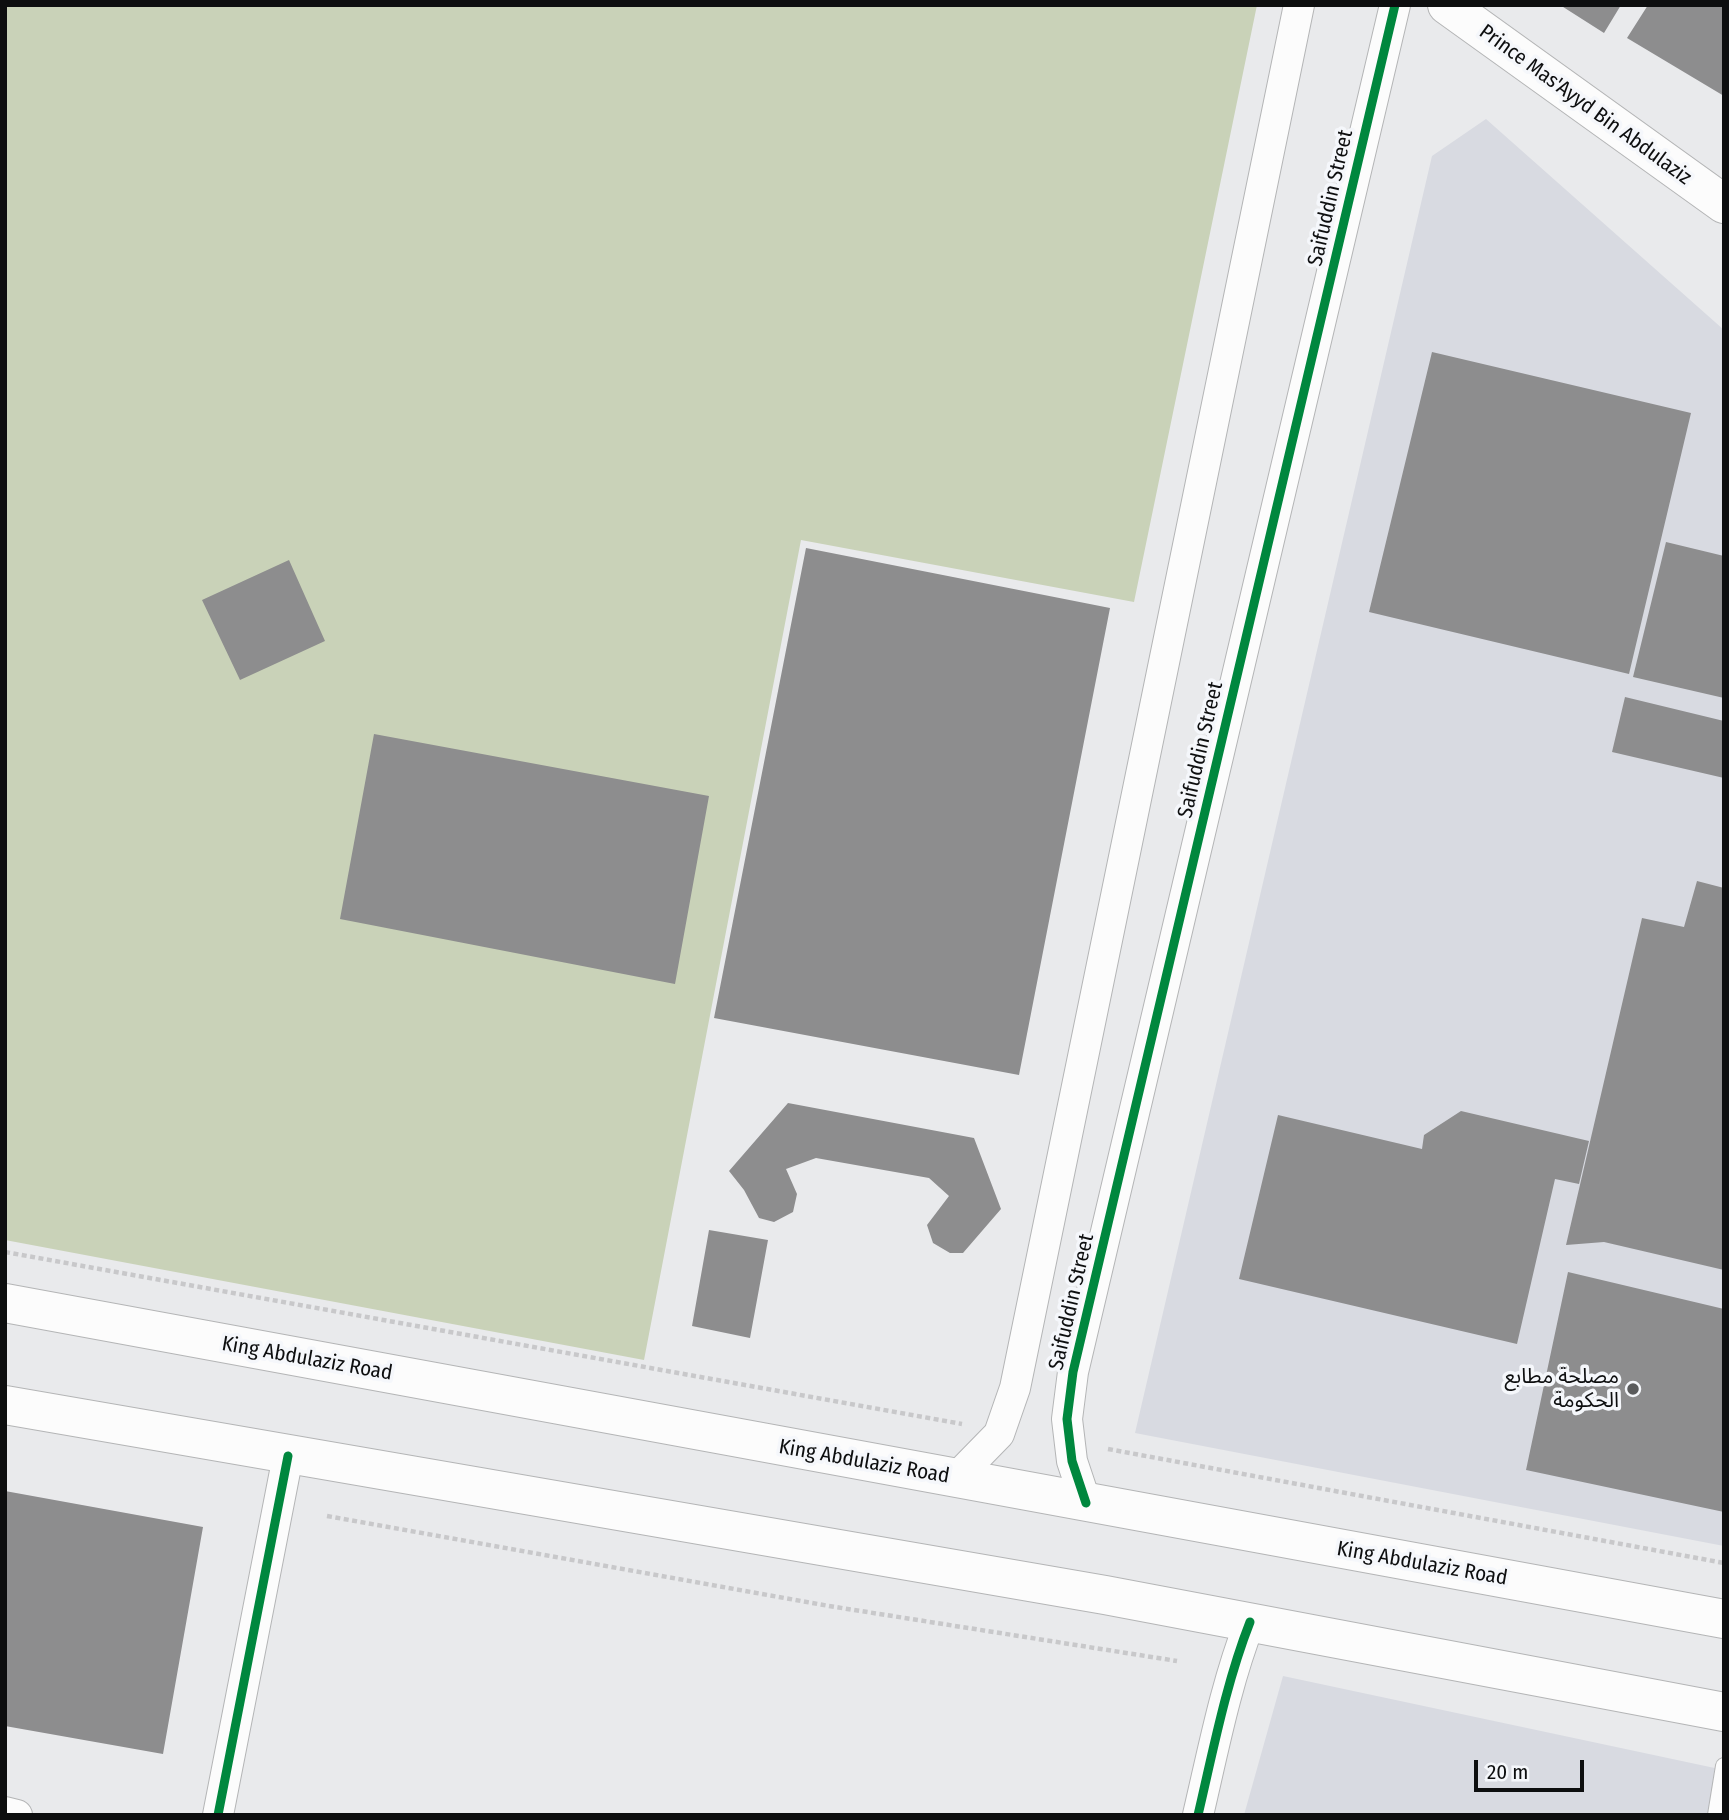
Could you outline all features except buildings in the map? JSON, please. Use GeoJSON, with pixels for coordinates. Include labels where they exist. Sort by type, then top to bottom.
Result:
{"type":"FeatureCollection","features":[{"type":"Feature","properties":{"kind":"main road","name":"Prince Mas'Ayyd Bin Abdulaziz"},"geometry":{"type":"LineString","coordinates":[[1447,5],[1724,204]]}},
{"type":"Feature","properties":{"kind":"main road","name":"King Abdulaziz Road"},"geometry":{"type":"LineString","coordinates":[[5,1303],[1724,1619]]}},
{"type":"Feature","properties":{"kind":"main road"},"geometry":{"type":"LineString","coordinates":[[5,1405],[288,1456],[1091,1592],[1724,1712]]}},
{"type":"Feature","properties":{"kind":"street","name":"Saifuddin Street"},"geometry":{"type":"LineString","coordinates":[[955,1479],[999,1434],[1015,1388],[1299,5]]}},
{"type":"Feature","properties":{"kind":"street","name":"Saifuddin Street"},"geometry":{"type":"LineString","coordinates":[[1086,1503],[1072,1461],[1067,1419],[1073,1372],[1395,5]]}},
{"type":"Feature","properties":{"kind":"street"},"geometry":{"type":"LineString","coordinates":[[218,1815],[288,1456]]}},
{"type":"Feature","properties":{"kind":"street"},"geometry":{"type":"LineString","coordinates":[[1199,1815],[1225,1706],[1250,1622]]}},
{"type":"Feature","properties":{"kind":"street"},"geometry":{"type":"LineString","coordinates":[[5,1812],[17,1815]]}},
{"type":"Feature","properties":{"kind":"lane"},"geometry":{"type":"LineString","coordinates":[[1716,1815],[1724,1766]]}},
{"type":"Feature","properties":{"kind":"path"},"geometry":{"type":"LineString","coordinates":[[5,1252],[973,1426]]}},
{"type":"Feature","properties":{"kind":"path"},"geometry":{"type":"LineString","coordinates":[[1108,1449],[1724,1563]]}},
{"type":"Feature","properties":{"kind":"path"},"geometry":{"type":"LineString","coordinates":[[327,1516],[829,1606],[1177,1661]]}},
{"type":"Feature","properties":{"kind":"shaded area"},"geometry":{"type":"Polygon","coordinates":[[[1486,119],[1724,330],[1724,1546],[1135,1433],[1432,156],[1486,119]]]}},
{"type":"Feature","properties":{"kind":"shaded area"},"geometry":{"type":"Polygon","coordinates":[[[1283,1676],[1724,1770],[1724,1815],[1244,1815],[1283,1676]]]}},
{"type":"Feature","properties":{"kind":"green space"},"geometry":{"type":"Polygon","coordinates":[[[5,5],[1257,5],[1134,602],[801,540],[644,1360],[5,1240],[5,5]]]}},
{"type":"Feature","properties":{"kind":"cycle path"},"geometry":{"type":"LineString","coordinates":[[1086,1503],[1072,1461],[1067,1419],[1073,1372],[1395,5]]}},
{"type":"Feature","properties":{"kind":"cycle path"},"geometry":{"type":"LineString","coordinates":[[218,1815],[288,1456]]}},
{"type":"Feature","properties":{"kind":"cycle path"},"geometry":{"type":"LineString","coordinates":[[1198,1815],[1227,1693],[1250,1622]]}},
{"type":"Feature","properties":{"kind":"place","name":"مصلحة مطابع الحكومة"},"geometry":{"type":"Point","coordinates":[1633,1389]}}]}
